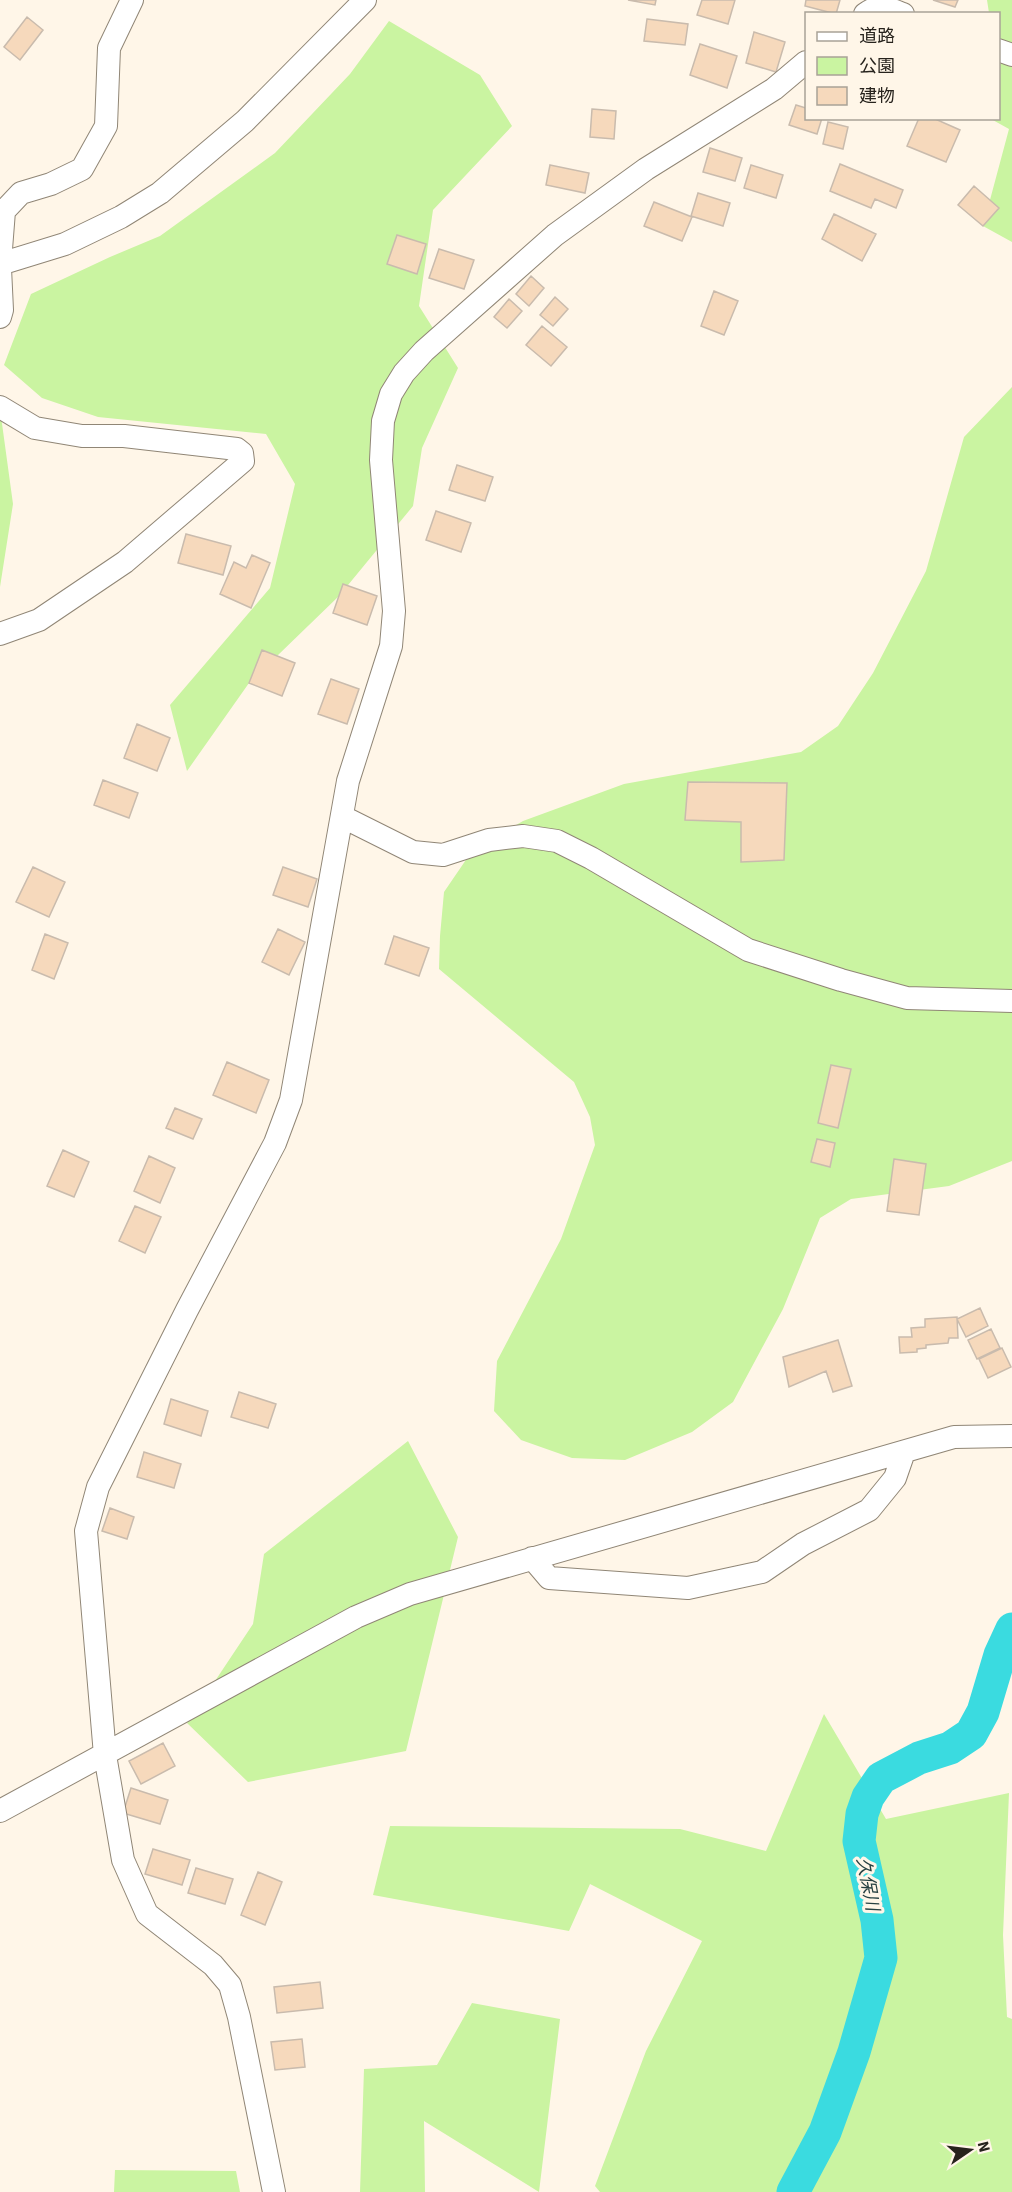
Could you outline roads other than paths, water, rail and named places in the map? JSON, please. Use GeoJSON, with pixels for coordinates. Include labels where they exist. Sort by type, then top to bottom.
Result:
{"type":"FeatureCollection","features":[{"type":"Feature","properties":{"kind":"street"},"geometry":{"type":"LineString","coordinates":[[0,317],[2,310],[0,265],[3,211],[21,193],[51,184],[82,169],[106,126],[110,48],[132,0]]}},
{"type":"Feature","properties":{"kind":"street"},"geometry":{"type":"LineString","coordinates":[[0,265],[65,244],[121,218],[160,193],[245,121],[365,0]]}},
{"type":"Feature","properties":{"kind":"street"},"geometry":{"type":"LineString","coordinates":[[868,12],[880,6],[897,12]]}},
{"type":"Feature","properties":{"kind":"street"},"geometry":{"type":"LineString","coordinates":[[274,2192],[231,1985],[213,1965],[147,1914],[123,1860],[105,1755],[86,1531],[98,1487],[187,1310],[275,1143],[291,1100],[348,781],[391,646],[394,611],[381,460],[382,421],[391,394],[404,373],[424,351],[555,235],[646,170],[774,89],[805,64]]}},
{"type":"Feature","properties":{"kind":"street"},"geometry":{"type":"LineString","coordinates":[[0,407],[35,428],[82,436],[124,436],[237,449],[242,453],[243,461],[125,562],[39,620],[0,634]]}},
{"type":"Feature","properties":{"kind":"street"},"geometry":{"type":"LineString","coordinates":[[343,817],[413,852],[444,855],[489,840],[523,836],[557,841],[591,858],[748,950],[906,998],[1012,1001]]}},
{"type":"Feature","properties":{"kind":"street"},"geometry":{"type":"LineString","coordinates":[[0,1811],[356,1617],[410,1594],[954,1437],[1012,1436]]}},
{"type":"Feature","properties":{"kind":"street"},"geometry":{"type":"LineString","coordinates":[[532,1558],[549,1578],[688,1588],[762,1572],[803,1544],[869,1510],[895,1478],[904,1452]]}},
{"type":"Feature","properties":{"kind":"waterway","name":"久保川"},"geometry":{"type":"LineString","coordinates":[[793,2192],[825,2132],[854,2052],[881,1958],[877,1920],[859,1841],[862,1814],[868,1797],[881,1778],[919,1758],[950,1748],[971,1734],[983,1712],[1000,1655],[1012,1629]]}}]}
